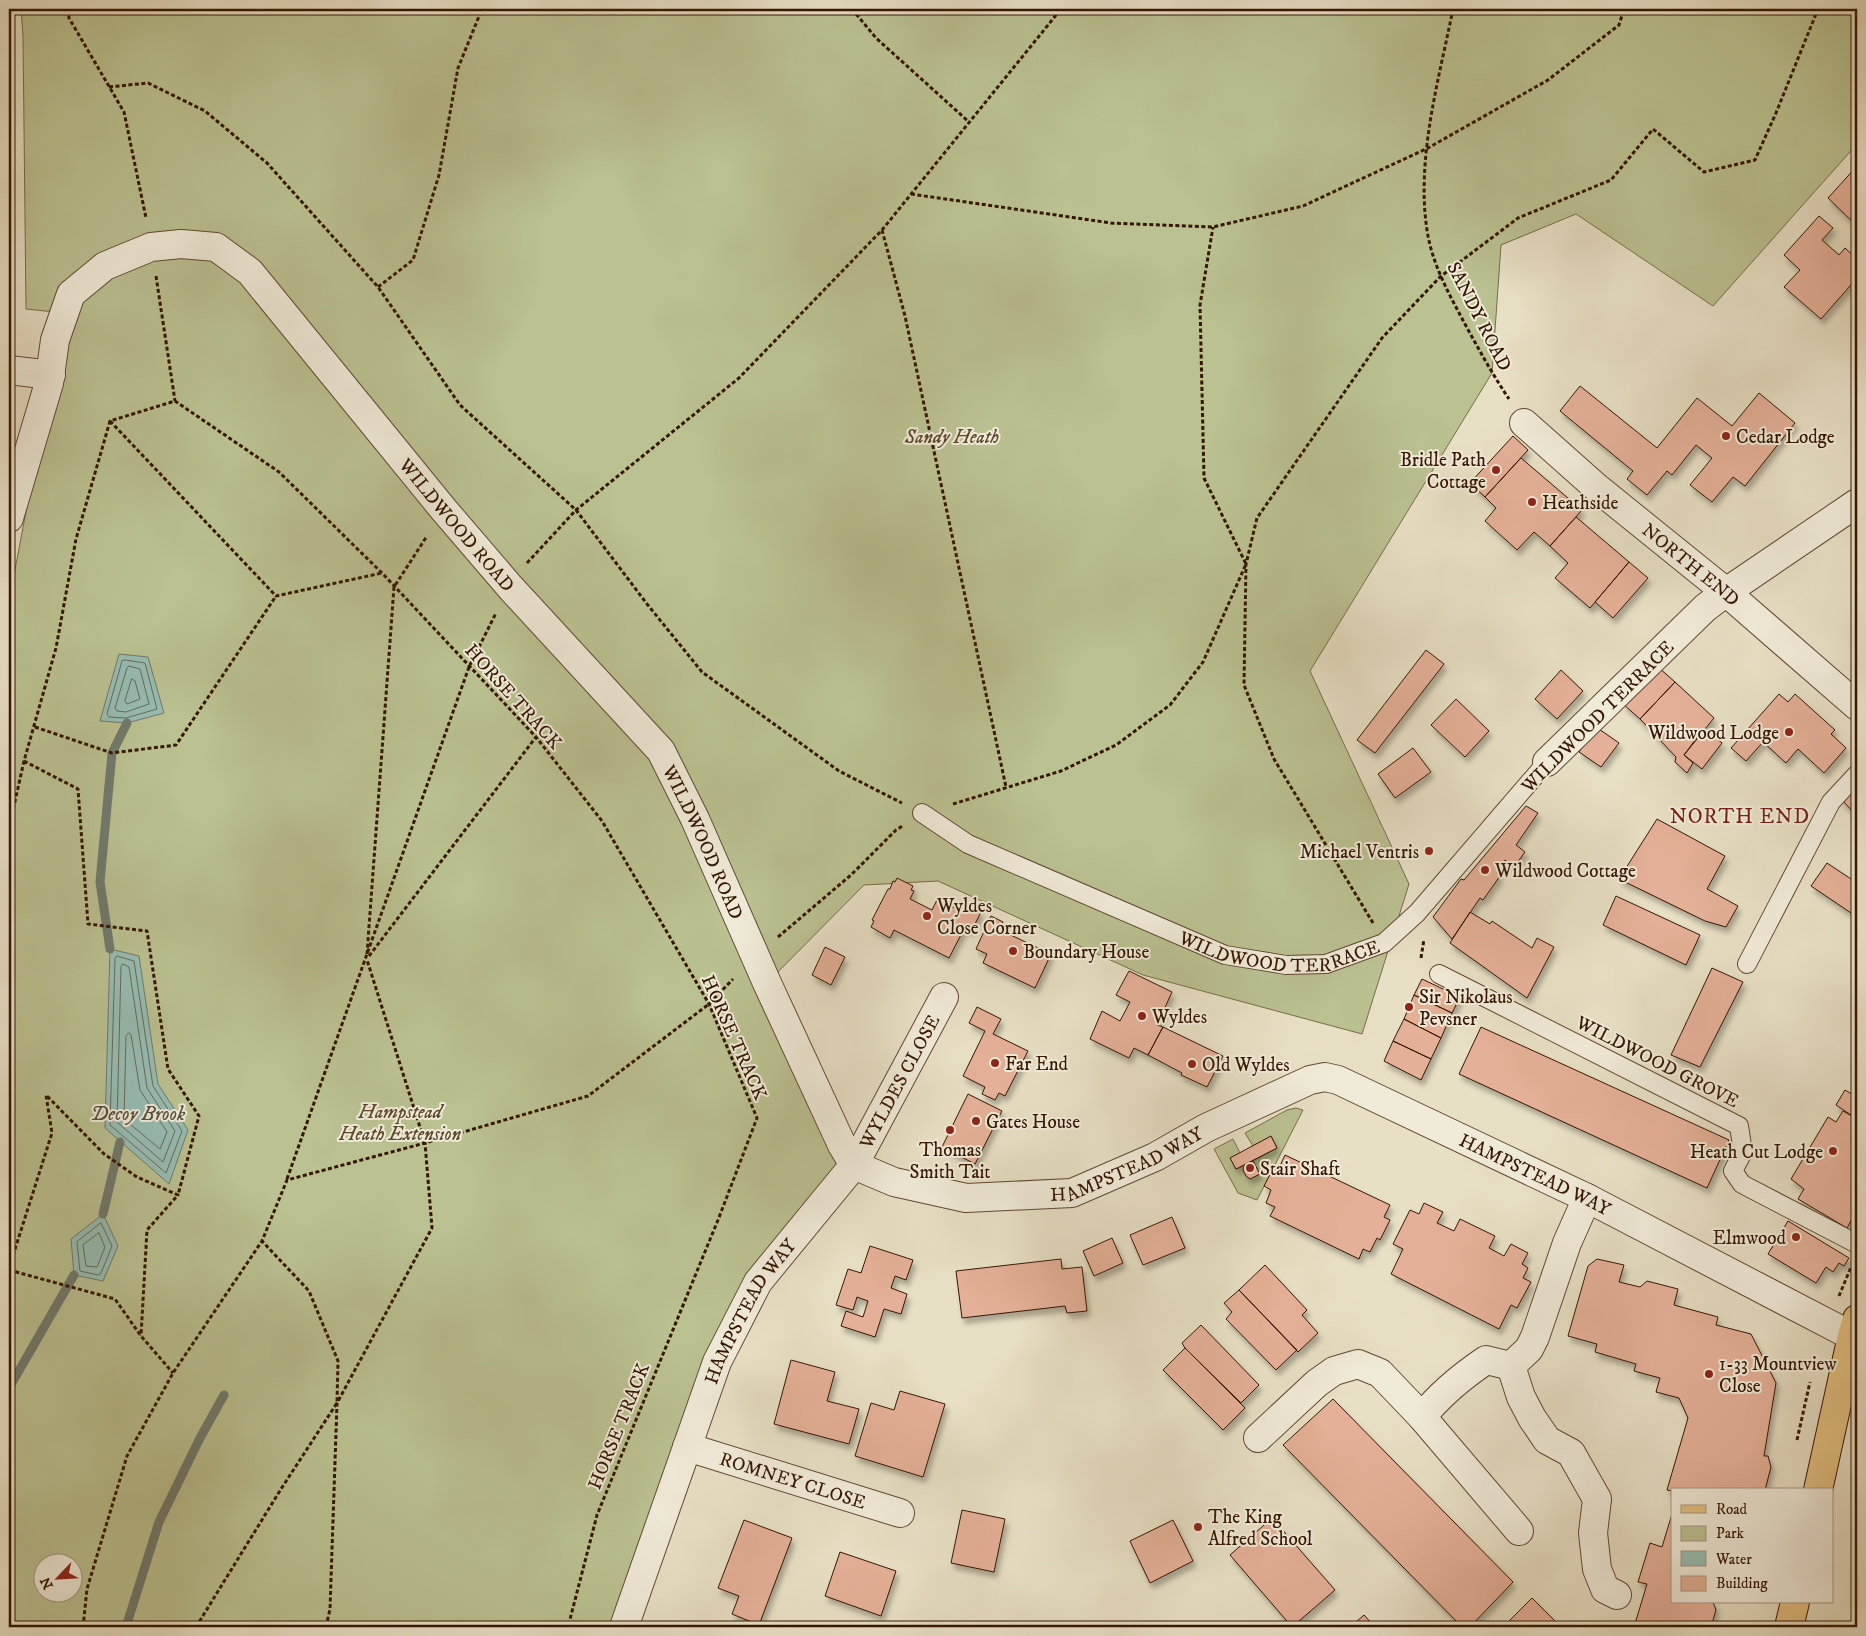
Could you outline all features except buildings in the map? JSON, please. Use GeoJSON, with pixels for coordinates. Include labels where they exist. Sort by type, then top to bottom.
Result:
{"type":"FeatureCollection","features":[{"type":"Feature","properties":{"kind":"main road"},"geometry":{"type":"LineString","coordinates":[[1819,1488],[1850,1386],[1855,1327]]}},
{"type":"Feature","properties":{"kind":"main road"},"geometry":{"type":"LineString","coordinates":[[1789,1627],[1795,1604]]}},
{"type":"Feature","properties":{"kind":"street","name":"WILDWOOD ROAD"},"geometry":{"type":"LineString","coordinates":[[9,518],[51,375],[55,340],[71,294],[106,266],[151,247],[181,244],[216,247],[250,272],[444,510],[510,586],[662,751],[695,818],[838,1136],[854,1165]]}},
{"type":"Feature","properties":{"kind":"street"},"geometry":{"type":"LineString","coordinates":[[9,370],[51,375]]}},
{"type":"Feature","properties":{"kind":"street","name":"NORTH END"},"geometry":{"type":"LineString","coordinates":[[1524,423],[1596,488],[1726,592],[1857,706]]}},
{"type":"Feature","properties":{"kind":"street","name":"WILDWOOD TERRACE"},"geometry":{"type":"LineString","coordinates":[[1547,762],[1705,608],[1857,503]]}},
{"type":"Feature","properties":{"kind":"street","name":"WYLDES CLOSE"},"geometry":{"type":"LineString","coordinates":[[854,1165],[944,998]]}},
{"type":"Feature","properties":{"kind":"street","name":"HAMPSTEAD WAY"},"geometry":{"type":"LineString","coordinates":[[624,1627],[717,1362],[758,1282],[854,1165],[894,1182],[966,1198],[1072,1193],[1155,1157],[1206,1128],[1310,1080],[1325,1078],[1338,1080],[1855,1327]]}},
{"type":"Feature","properties":{"kind":"street"},"geometry":{"type":"LineString","coordinates":[[1511,1366],[1529,1350],[1535,1337],[1567,1243],[1587,1198]]}},
{"type":"Feature","properties":{"kind":"street"},"geometry":{"type":"LineString","coordinates":[[1422,1417],[1438,1397],[1464,1375],[1486,1360],[1511,1366]]}},
{"type":"Feature","properties":{"kind":"street"},"geometry":{"type":"LineString","coordinates":[[1258,1438],[1317,1383],[1334,1371],[1358,1364],[1380,1373],[1422,1417],[1519,1531]]}},
{"type":"Feature","properties":{"kind":"street"},"geometry":{"type":"LineString","coordinates":[[1511,1366],[1521,1397],[1532,1418],[1547,1440],[1571,1453],[1597,1499],[1593,1533],[1597,1569],[1604,1589],[1617,1595]]}},
{"type":"Feature","properties":{"kind":"street","name":"ROMNEY CLOSE"},"geometry":{"type":"LineString","coordinates":[[687,1447],[900,1513]]}},
{"type":"Feature","properties":{"kind":"lane","name":"WILDWOOD TERRACE"},"geometry":{"type":"LineString","coordinates":[[922,814],[968,844],[1225,955],[1286,965],[1326,964],[1384,943],[1417,913],[1547,762]]}},
{"type":"Feature","properties":{"kind":"lane"},"geometry":{"type":"LineString","coordinates":[[1747,964],[1831,802],[1857,774]]}},
{"type":"Feature","properties":{"kind":"lane","name":"WILDWOOD GROVE"},"geometry":{"type":"LineString","coordinates":[[1439,974],[1738,1126],[1743,1152],[1733,1171],[1742,1184],[1857,1244]]}},
{"type":"Feature","properties":{"kind":"path"},"geometry":{"type":"LineString","coordinates":[[68,9],[69,18],[124,112],[151,247],[175,401],[110,421]]}},
{"type":"Feature","properties":{"kind":"path"},"geometry":{"type":"LineString","coordinates":[[378,287],[413,260],[439,175],[458,68],[482,9]]}},
{"type":"Feature","properties":{"kind":"path"},"geometry":{"type":"LineString","coordinates":[[852,9],[876,38],[969,122]]}},
{"type":"Feature","properties":{"kind":"path"},"geometry":{"type":"LineString","coordinates":[[83,1627],[87,1590],[127,1456],[173,1373],[262,1241],[287,1180],[367,959],[469,667],[510,586],[533,556],[576,510],[739,378],[882,230],[1061,9]]}},
{"type":"Feature","properties":{"kind":"path","name":"SANDY ROAD"},"geometry":{"type":"LineString","coordinates":[[1453,9],[1429,125],[1425,188],[1427,230],[1440,277],[1492,373],[1524,423]]}},
{"type":"Feature","properties":{"kind":"path"},"geometry":{"type":"LineString","coordinates":[[911,194],[1111,223],[1212,227],[1303,206],[1428,148],[1548,80],[1619,25],[1624,9]]}},
{"type":"Feature","properties":{"kind":"path"},"geometry":{"type":"LineString","coordinates":[[287,1180],[588,1096],[709,1004],[756,956],[851,875],[896,830],[922,814],[1061,771],[1116,744],[1170,705],[1203,662],[1246,564],[1257,518],[1382,338],[1440,277],[1518,218],[1611,180],[1653,129],[1704,172],[1755,160],[1818,9]]}},
{"type":"Feature","properties":{"kind":"path"},"geometry":{"type":"LineString","coordinates":[[110,87],[148,83],[205,112],[268,163],[378,287],[460,406],[576,510],[646,604],[702,672],[839,771],[922,814]]}},
{"type":"Feature","properties":{"kind":"path"},"geometry":{"type":"LineString","coordinates":[[1212,227],[1200,305],[1204,478],[1246,564],[1244,686],[1274,758],[1384,943]]}},
{"type":"Feature","properties":{"kind":"path"},"geometry":{"type":"LineString","coordinates":[[882,230],[905,316],[1006,787]]}},
{"type":"Feature","properties":{"kind":"path","name":"HORSE TRACK"},"geometry":{"type":"LineString","coordinates":[[175,401],[279,472],[382,573],[536,738],[602,821],[709,1004],[756,1118],[718,1220],[596,1515],[568,1627]]}},
{"type":"Feature","properties":{"kind":"path"},"geometry":{"type":"LineString","coordinates":[[110,421],[276,596]]}},
{"type":"Feature","properties":{"kind":"path"},"geometry":{"type":"LineString","coordinates":[[9,828],[24,761],[35,728],[56,648],[76,539],[110,421]]}},
{"type":"Feature","properties":{"kind":"path"},"geometry":{"type":"LineString","coordinates":[[196,1627],[281,1489],[337,1403],[432,1228],[425,1143],[367,959],[394,587],[444,510]]}},
{"type":"Feature","properties":{"kind":"path"},"geometry":{"type":"LineString","coordinates":[[35,728],[112,753],[176,745],[276,596],[382,573]]}},
{"type":"Feature","properties":{"kind":"path"},"geometry":{"type":"LineString","coordinates":[[367,959],[536,738]]}},
{"type":"Feature","properties":{"kind":"path"},"geometry":{"type":"LineString","coordinates":[[24,761],[78,789],[88,924],[147,931],[168,1069],[199,1116],[178,1195],[148,1230],[141,1336]]}},
{"type":"Feature","properties":{"kind":"path"},"geometry":{"type":"LineString","coordinates":[[173,1373],[141,1336],[115,1299],[9,1269],[52,1133],[46,1095],[104,1154],[137,1177],[178,1195]]}},
{"type":"Feature","properties":{"kind":"path"},"geometry":{"type":"LineString","coordinates":[[262,1241],[309,1292],[338,1361],[330,1610],[326,1627]]}},
{"type":"Feature","properties":{"kind":"green space"},"geometry":{"type":"Polygon","coordinates":[[[21,9],[1857,9],[1857,144],[1713,306],[1576,214],[1501,245],[1492,373],[1310,671],[1409,884],[1362,1034],[1143,975],[938,881],[864,885],[767,983],[854,1165],[758,1282],[630,1627],[9,1627],[9,601],[64,313],[26,309],[23,36],[21,9]]]}},
{"type":"Feature","properties":{"kind":"green space"},"geometry":{"type":"Polygon","coordinates":[[[1296,1108],[1303,1110],[1257,1200],[1238,1193],[1214,1149],[1233,1139],[1240,1153],[1230,1158],[1236,1169],[1244,1166],[1245,1174],[1251,1178],[1260,1174],[1253,1161],[1277,1148],[1271,1136],[1253,1146],[1245,1133],[1287,1110],[1296,1108]]]}},
{"type":"Feature","properties":{"kind":"water"},"geometry":{"type":"Polygon","coordinates":[[[119,654],[148,657],[164,713],[127,723],[100,721],[119,654]]]}},
{"type":"Feature","properties":{"kind":"water","name":"Decoy Brook"},"geometry":{"type":"Polygon","coordinates":[[[110,949],[139,956],[158,1084],[188,1130],[169,1184],[105,1128],[110,949]]]}},
{"type":"Feature","properties":{"kind":"water"},"geometry":{"type":"Polygon","coordinates":[[[103,1214],[118,1246],[103,1281],[74,1275],[71,1239],[103,1214]]]}},
{"type":"Feature","properties":{"kind":"waterway","name":"Decoy Brook"},"geometry":{"type":"LineString","coordinates":[[110,949],[100,882],[112,753],[127,723]]}},
{"type":"Feature","properties":{"kind":"waterway","name":"Decoy Brook"},"geometry":{"type":"LineString","coordinates":[[103,1214],[120,1142]]}},
{"type":"Feature","properties":{"kind":"waterway","name":"Decoy Brook"},"geometry":{"type":"LineString","coordinates":[[9,1388],[74,1275]]}},
{"type":"Feature","properties":{"kind":"waterway"},"geometry":{"type":"LineString","coordinates":[[126,1627],[159,1522],[200,1438],[224,1395]]}},
{"type":"Feature","properties":{"kind":"place","name":"Cedar Lodge"},"geometry":{"type":"Point","coordinates":[1726,436]}},
{"type":"Feature","properties":{"kind":"place","name":"Bridle Path Cottage"},"geometry":{"type":"Point","coordinates":[1496,470]}},
{"type":"Feature","properties":{"kind":"place","name":"Heathside"},"geometry":{"type":"Point","coordinates":[1532,502]}},
{"type":"Feature","properties":{"kind":"place","name":"Wildwood Lodge"},"geometry":{"type":"Point","coordinates":[1789,732]}},
{"type":"Feature","properties":{"kind":"place","name":"Michael Ventris"},"geometry":{"type":"Point","coordinates":[1429,851]}},
{"type":"Feature","properties":{"kind":"place","name":"Wildwood Cottage"},"geometry":{"type":"Point","coordinates":[1485,870]}},
{"type":"Feature","properties":{"kind":"place","name":"Wyldes Close Corner"},"geometry":{"type":"Point","coordinates":[927,916]}},
{"type":"Feature","properties":{"kind":"place","name":"Boundary House"},"geometry":{"type":"Point","coordinates":[1013,951]}},
{"type":"Feature","properties":{"kind":"place","name":"Sir Nikolaus Pevsner"},"geometry":{"type":"Point","coordinates":[1409,1007]}},
{"type":"Feature","properties":{"kind":"place","name":"Wyldes"},"geometry":{"type":"Point","coordinates":[1142,1016]}},
{"type":"Feature","properties":{"kind":"place","name":"Far End"},"geometry":{"type":"Point","coordinates":[995,1063]}},
{"type":"Feature","properties":{"kind":"place","name":"Old Wyldes"},"geometry":{"type":"Point","coordinates":[1192,1064]}},
{"type":"Feature","properties":{"kind":"place","name":"Gates House"},"geometry":{"type":"Point","coordinates":[976,1121]}},
{"type":"Feature","properties":{"kind":"place","name":"Thomas Smith Tait"},"geometry":{"type":"Point","coordinates":[950,1130]}},
{"type":"Feature","properties":{"kind":"place","name":"Heath Cut Lodge"},"geometry":{"type":"Point","coordinates":[1833,1151]}},
{"type":"Feature","properties":{"kind":"place","name":"Stair Shaft"},"geometry":{"type":"Point","coordinates":[1250,1168]}},
{"type":"Feature","properties":{"kind":"place","name":"Elmwood"},"geometry":{"type":"Point","coordinates":[1796,1237]}},
{"type":"Feature","properties":{"kind":"place","name":"1-33 Mountview Close"},"geometry":{"type":"Point","coordinates":[1709,1374]}},
{"type":"Feature","properties":{"kind":"place","name":"The King Alfred School"},"geometry":{"type":"Point","coordinates":[1198,1527]}},
{"type":"Feature","properties":{"kind":"district","name":"NORTH END"},"geometry":{"type":"Point","coordinates":[1740,816]}},
{"type":"Feature","properties":{"kind":"park label","name":"Sandy Heath"},"geometry":{"type":"Point","coordinates":[952,436]}},
{"type":"Feature","properties":{"kind":"park label","name":"Hampstead Heath Extension"},"geometry":{"type":"Point","coordinates":[400,1122]}}]}
